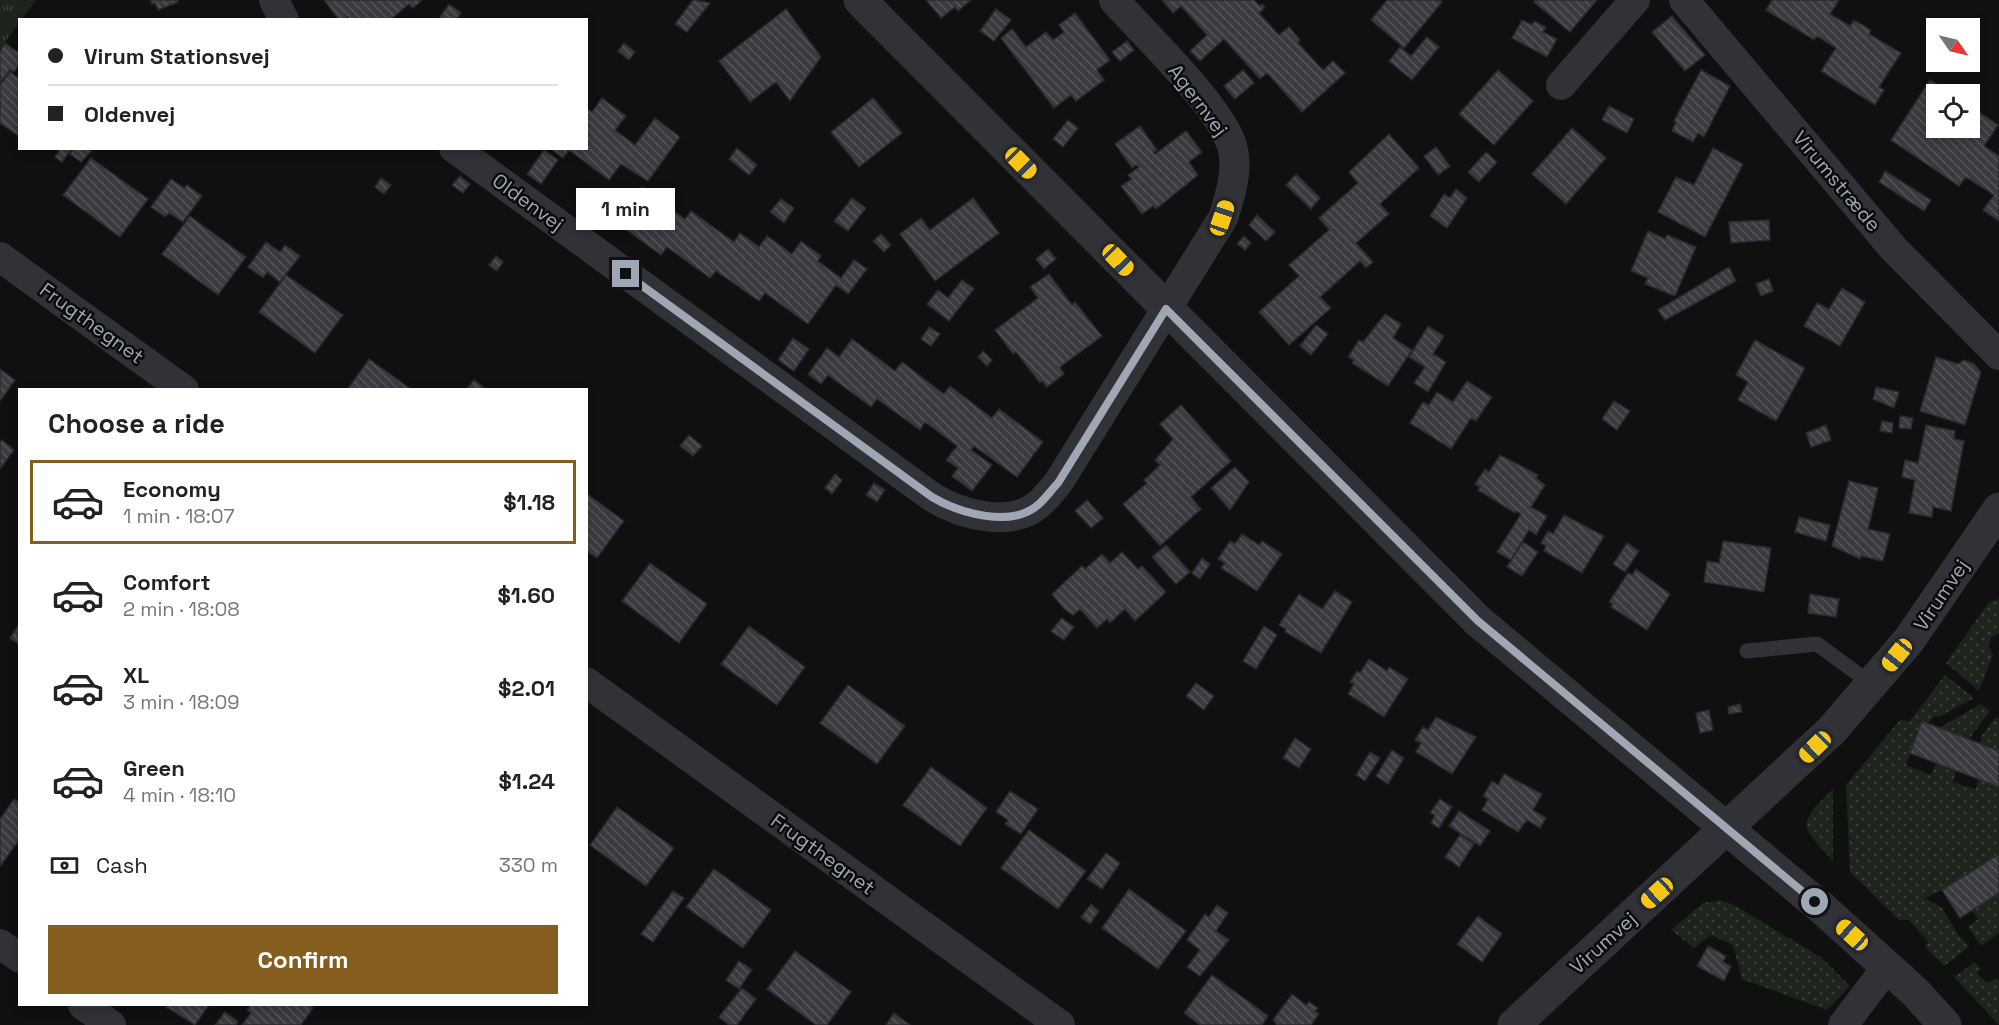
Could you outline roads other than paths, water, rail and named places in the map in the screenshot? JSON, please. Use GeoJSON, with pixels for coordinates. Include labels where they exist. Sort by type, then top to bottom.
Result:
{"type":"FeatureCollection","features":[{"type":"Feature","properties":{"kind":"street"},"geometry":{"type":"LineString","coordinates":[[274,0],[283,18]]}},
{"type":"Feature","properties":{"kind":"street"},"geometry":{"type":"LineString","coordinates":[[860,0],[1478,621],[1727,829],[1887,967],[1915,992],[1945,1025]]}},
{"type":"Feature","properties":{"kind":"street","name":"Agernvej"},"geometry":{"type":"LineString","coordinates":[[1114,0],[1202,99],[1219,121],[1232,147],[1234,186],[1222,218],[1166,309]]}},
{"type":"Feature","properties":{"kind":"street"},"geometry":{"type":"LineString","coordinates":[[1561,85],[1635,0]]}},
{"type":"Feature","properties":{"kind":"street","name":"Virumstræde"},"geometry":{"type":"LineString","coordinates":[[1684,0],[1893,248],[1999,355]]}},
{"type":"Feature","properties":{"kind":"street","name":"Oldenvej"},"geometry":{"type":"LineString","coordinates":[[457,150],[932,497],[951,508],[980,516],[1012,516],[1038,506],[1058,483],[1166,309]]}},
{"type":"Feature","properties":{"kind":"street","name":"Frugthegnet"},"geometry":{"type":"LineString","coordinates":[[0,257],[181,388]]}},
{"type":"Feature","properties":{"kind":"street","name":"Virumvej"},"geometry":{"type":"LineString","coordinates":[[1514,1025],[1815,747],[1873,685],[1909,640],[1999,510]]}},
{"type":"Feature","properties":{"kind":"street","name":"Frugthegnet"},"geometry":{"type":"LineString","coordinates":[[588,683],[1060,1025]]}},
{"type":"Feature","properties":{"kind":"street"},"geometry":{"type":"LineString","coordinates":[[0,944],[18,957]]}},
{"type":"Feature","properties":{"kind":"street"},"geometry":{"type":"LineString","coordinates":[[1843,1025],[1887,967]]}},
{"type":"Feature","properties":{"kind":"street"},"geometry":{"type":"LineString","coordinates":[[84,1006],[111,1025]]}},
{"type":"Feature","properties":{"kind":"lane"},"geometry":{"type":"LineString","coordinates":[[1747,651],[1817,644],[1873,685]]}}]}
